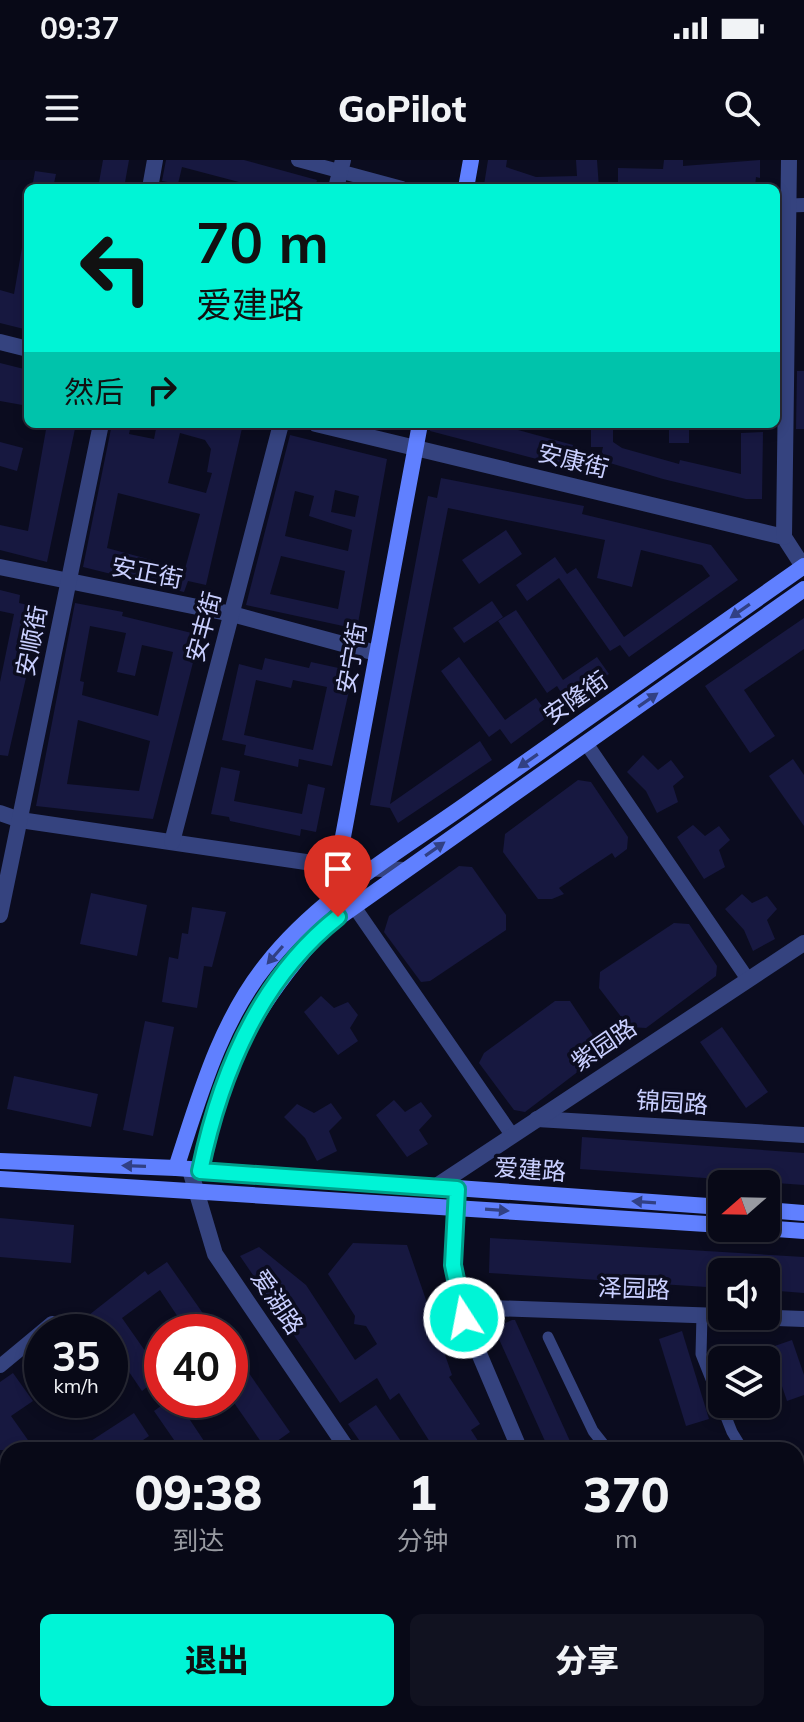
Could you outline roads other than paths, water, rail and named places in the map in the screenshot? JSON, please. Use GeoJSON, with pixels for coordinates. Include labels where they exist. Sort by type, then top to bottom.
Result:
{"type":"FeatureCollection","features":[{"type":"Feature","properties":{"kind":"main road"},"geometry":{"type":"LineString","coordinates":[[467,184],[471,160]]}},
{"type":"Feature","properties":{"kind":"main road","name":"安宁街"},"geometry":{"type":"LineString","coordinates":[[331,901],[340,867],[376,653],[419,428]]}},
{"type":"Feature","properties":{"kind":"main road","name":"安隆街"},"geometry":{"type":"LineString","coordinates":[[376,869],[804,567]]}},
{"type":"Feature","properties":{"kind":"main road","name":"安隆街"},"geometry":{"type":"LineString","coordinates":[[189,1170],[261,1003],[324,928],[804,589]]}},
{"type":"Feature","properties":{"kind":"main road"},"geometry":{"type":"LineString","coordinates":[[189,1170],[208,1070],[234,1013],[267,964],[297,929],[376,869]]}},
{"type":"Feature","properties":{"kind":"main road","name":"爱建路"},"geometry":{"type":"LineString","coordinates":[[0,1161],[189,1170],[708,1206]]}},
{"type":"Feature","properties":{"kind":"main road","name":"爱建路"},"geometry":{"type":"LineString","coordinates":[[0,1179],[196,1189],[708,1224]]}},
{"type":"Feature","properties":{"kind":"main road"},"geometry":{"type":"LineString","coordinates":[[780,1211],[804,1213]]}},
{"type":"Feature","properties":{"kind":"main road"},"geometry":{"type":"LineString","coordinates":[[780,1229],[804,1231]]}},
{"type":"Feature","properties":{"kind":"street"},"geometry":{"type":"LineString","coordinates":[[151,184],[155,160]]}},
{"type":"Feature","properties":{"kind":"street"},"geometry":{"type":"LineString","coordinates":[[298,160],[342,165],[392,184]]}},
{"type":"Feature","properties":{"kind":"street"},"geometry":{"type":"LineString","coordinates":[[789,160],[784,537],[804,567]]}},
{"type":"Feature","properties":{"kind":"street"},"geometry":{"type":"LineString","coordinates":[[0,342],[24,348]]}},
{"type":"Feature","properties":{"kind":"street","name":"安顺街"},"geometry":{"type":"LineString","coordinates":[[0,915],[100,428]]}},
{"type":"Feature","properties":{"kind":"street","name":"安丰街"},"geometry":{"type":"LineString","coordinates":[[172,842],[280,428]]}},
{"type":"Feature","properties":{"kind":"street","name":"安康街"},"geometry":{"type":"LineString","coordinates":[[333,428],[784,537]]}},
{"type":"Feature","properties":{"kind":"street","name":"安正街"},"geometry":{"type":"LineString","coordinates":[[0,567],[232,614],[376,653]]}},
{"type":"Feature","properties":{"kind":"street"},"geometry":{"type":"LineString","coordinates":[[586,743],[747,978]]}},
{"type":"Feature","properties":{"kind":"street"},"geometry":{"type":"LineString","coordinates":[[0,813],[20,820],[340,867],[405,870]]}},
{"type":"Feature","properties":{"kind":"street"},"geometry":{"type":"LineString","coordinates":[[353,905],[512,1135]]}},
{"type":"Feature","properties":{"kind":"street","name":"紫园路"},"geometry":{"type":"LineString","coordinates":[[432,1189],[804,943]]}},
{"type":"Feature","properties":{"kind":"street","name":"锦园路"},"geometry":{"type":"LineString","coordinates":[[537,1119],[804,1135]]}},
{"type":"Feature","properties":{"kind":"street","name":"爱湖路"},"geometry":{"type":"LineString","coordinates":[[189,1170],[215,1254],[343,1442]]}},
{"type":"Feature","properties":{"kind":"street"},"geometry":{"type":"LineString","coordinates":[[457,1189],[453,1265],[462,1307],[517,1442]]}},
{"type":"Feature","properties":{"kind":"street","name":"泽园路"},"geometry":{"type":"LineString","coordinates":[[462,1307],[804,1319]]}},
{"type":"Feature","properties":{"kind":"street"},"geometry":{"type":"LineString","coordinates":[[702,1315],[701,1354],[738,1442]]}},
{"type":"Feature","properties":{"kind":"street"},"geometry":{"type":"LineString","coordinates":[[548,1337],[593,1431],[602,1442]]}},
{"type":"Feature","properties":{"kind":"street"},"geometry":{"type":"LineString","coordinates":[[0,1366],[24,1346]]}}]}
